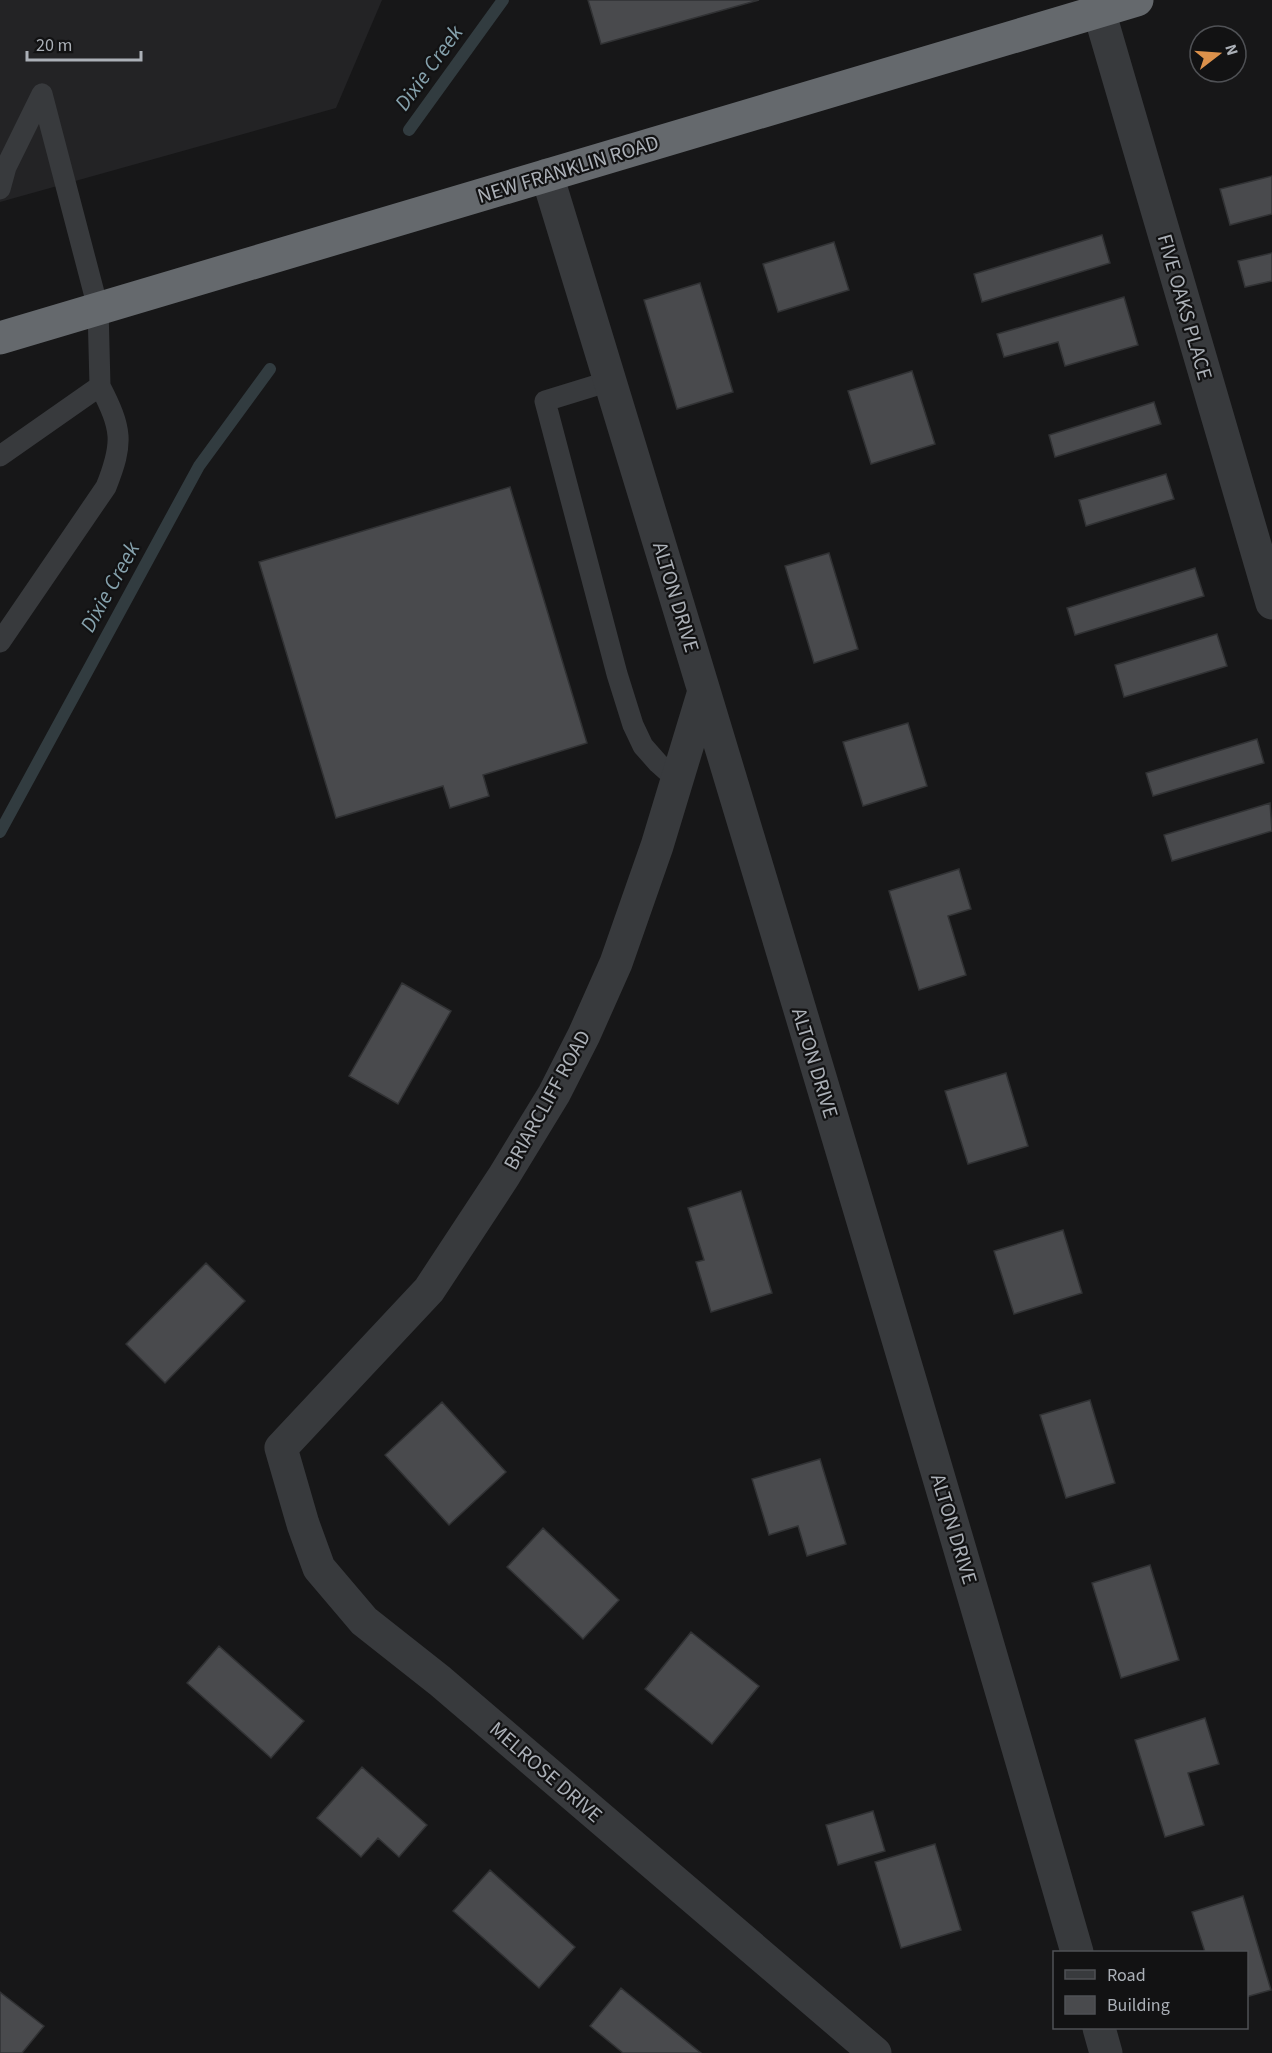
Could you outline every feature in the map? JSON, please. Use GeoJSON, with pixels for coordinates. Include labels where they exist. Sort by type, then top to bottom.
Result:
{"type":"FeatureCollection","features":[{"type":"Feature","properties":{"kind":"highway","name":"NEW FRANKLIN ROAD"},"geometry":{"type":"LineString","coordinates":[[0,338],[1137,0]]}},
{"type":"Feature","properties":{"kind":"street","name":"FIVE OAKS PLACE"},"geometry":{"type":"LineString","coordinates":[[1099,11],[1272,603]]}},
{"type":"Feature","properties":{"kind":"street","name":"ALTON DRIVE"},"geometry":{"type":"LineString","coordinates":[[547,175],[958,1542],[1076,1951]]}},
{"type":"Feature","properties":{"kind":"street","name":"BRIARCLIFF ROAD"},"geometry":{"type":"LineString","coordinates":[[281,1448],[429,1290],[504,1176],[554,1094],[584,1035],[615,963],[657,846],[704,691]]}},
{"type":"Feature","properties":{"kind":"street","name":"MELROSE DRIVE"},"geometry":{"type":"LineString","coordinates":[[281,1448],[303,1524],[319,1568],[364,1622],[440,1681],[875,2053]]}},
{"type":"Feature","properties":{"kind":"street"},"geometry":{"type":"LineString","coordinates":[[1099,2029],[1106,2053]]}},
{"type":"Feature","properties":{"kind":"lane"},"geometry":{"type":"LineString","coordinates":[[0,189],[6,167],[42,94],[98,309],[100,386],[113,411],[119,436],[117,459],[106,487],[0,642]]}},
{"type":"Feature","properties":{"kind":"lane"},"geometry":{"type":"LineString","coordinates":[[610,381],[545,401],[617,674],[633,725],[644,746],[677,780]]}},
{"type":"Feature","properties":{"kind":"lane"},"geometry":{"type":"LineString","coordinates":[[0,456],[100,386]]}},
{"type":"Feature","properties":{"kind":"shaded area"},"geometry":{"type":"Polygon","coordinates":[[[0,0],[382,0],[336,108],[0,202],[0,0]]]}},
{"type":"Feature","properties":{"kind":"building"},"geometry":{"type":"Polygon","coordinates":[[[588,0],[759,0],[601,44],[588,0]]]}},
{"type":"Feature","properties":{"kind":"building"},"geometry":{"type":"Polygon","coordinates":[[[1272,176],[1272,214],[1230,225],[1220,189],[1272,176]]]}},
{"type":"Feature","properties":{"kind":"building"},"geometry":{"type":"Polygon","coordinates":[[[1102,235],[1110,263],[982,302],[974,274],[1102,235]]]}},
{"type":"Feature","properties":{"kind":"building"},"geometry":{"type":"Polygon","coordinates":[[[834,242],[849,290],[778,312],[763,264],[834,242]]]}},
{"type":"Feature","properties":{"kind":"building"},"geometry":{"type":"Polygon","coordinates":[[[1272,253],[1272,281],[1245,287],[1238,261],[1272,253]]]}},
{"type":"Feature","properties":{"kind":"building"},"geometry":{"type":"Polygon","coordinates":[[[700,283],[733,392],[677,409],[644,300],[700,283]]]}},
{"type":"Feature","properties":{"kind":"building"},"geometry":{"type":"Polygon","coordinates":[[[1124,297],[1138,345],[1065,366],[1058,342],[1004,357],[997,334],[1124,297]]]}},
{"type":"Feature","properties":{"kind":"building"},"geometry":{"type":"Polygon","coordinates":[[[912,371],[935,444],[871,464],[848,391],[912,371]]]}},
{"type":"Feature","properties":{"kind":"building"},"geometry":{"type":"Polygon","coordinates":[[[1154,402],[1161,424],[1055,457],[1049,435],[1154,402]]]}},
{"type":"Feature","properties":{"kind":"building"},"geometry":{"type":"Polygon","coordinates":[[[1166,474],[1174,499],[1086,526],[1079,500],[1166,474]]]}},
{"type":"Feature","properties":{"kind":"building"},"geometry":{"type":"Polygon","coordinates":[[[510,487],[587,743],[483,775],[489,796],[450,808],[443,786],[336,818],[259,562],[510,487]]]}},
{"type":"Feature","properties":{"kind":"building"},"geometry":{"type":"Polygon","coordinates":[[[829,553],[858,649],[814,663],[785,566],[829,553]]]}},
{"type":"Feature","properties":{"kind":"building"},"geometry":{"type":"Polygon","coordinates":[[[1195,568],[1204,596],[1075,635],[1067,608],[1195,568]]]}},
{"type":"Feature","properties":{"kind":"building"},"geometry":{"type":"Polygon","coordinates":[[[1217,634],[1227,666],[1124,697],[1115,665],[1217,634]]]}},
{"type":"Feature","properties":{"kind":"building"},"geometry":{"type":"Polygon","coordinates":[[[908,723],[927,786],[863,806],[843,742],[908,723]]]}},
{"type":"Feature","properties":{"kind":"building"},"geometry":{"type":"Polygon","coordinates":[[[1257,739],[1264,763],[1153,796],[1146,773],[1257,739]]]}},
{"type":"Feature","properties":{"kind":"building"},"geometry":{"type":"Polygon","coordinates":[[[1270,803],[1272,831],[1172,861],[1164,835],[1270,803]]]}},
{"type":"Feature","properties":{"kind":"building"},"geometry":{"type":"Polygon","coordinates":[[[959,869],[971,909],[948,916],[966,975],[919,990],[889,891],[959,869]]]}},
{"type":"Feature","properties":{"kind":"building"},"geometry":{"type":"Polygon","coordinates":[[[402,983],[451,1011],[398,1104],[349,1076],[402,983]]]}},
{"type":"Feature","properties":{"kind":"building"},"geometry":{"type":"Polygon","coordinates":[[[1006,1073],[1028,1146],[968,1164],[945,1091],[1006,1073]]]}},
{"type":"Feature","properties":{"kind":"building"},"geometry":{"type":"Polygon","coordinates":[[[741,1191],[772,1293],[711,1312],[696,1262],[704,1260],[688,1208],[741,1191]]]}},
{"type":"Feature","properties":{"kind":"building"},"geometry":{"type":"Polygon","coordinates":[[[1063,1230],[1082,1293],[1014,1314],[994,1251],[1063,1230]]]}},
{"type":"Feature","properties":{"kind":"building"},"geometry":{"type":"Polygon","coordinates":[[[206,1263],[245,1301],[165,1383],[126,1344],[206,1263]]]}},
{"type":"Feature","properties":{"kind":"building"},"geometry":{"type":"Polygon","coordinates":[[[1090,1400],[1115,1483],[1066,1498],[1040,1415],[1090,1400]]]}},
{"type":"Feature","properties":{"kind":"building"},"geometry":{"type":"Polygon","coordinates":[[[442,1402],[506,1472],[449,1525],[385,1455],[442,1402]]]}},
{"type":"Feature","properties":{"kind":"building"},"geometry":{"type":"Polygon","coordinates":[[[820,1459],[846,1544],[807,1556],[798,1526],[769,1535],[752,1479],[820,1459]]]}},
{"type":"Feature","properties":{"kind":"building"},"geometry":{"type":"Polygon","coordinates":[[[543,1528],[619,1600],[583,1639],[507,1567],[543,1528]]]}},
{"type":"Feature","properties":{"kind":"building"},"geometry":{"type":"Polygon","coordinates":[[[1150,1565],[1179,1660],[1121,1678],[1092,1583],[1150,1565]]]}},
{"type":"Feature","properties":{"kind":"building"},"geometry":{"type":"Polygon","coordinates":[[[691,1632],[759,1686],[712,1744],[645,1689],[691,1632]]]}},
{"type":"Feature","properties":{"kind":"building"},"geometry":{"type":"Polygon","coordinates":[[[219,1646],[304,1721],[271,1758],[187,1683],[219,1646]]]}},
{"type":"Feature","properties":{"kind":"building"},"geometry":{"type":"Polygon","coordinates":[[[1205,1718],[1219,1764],[1188,1773],[1204,1825],[1165,1837],[1135,1740],[1205,1718]]]}},
{"type":"Feature","properties":{"kind":"building"},"geometry":{"type":"Polygon","coordinates":[[[362,1767],[427,1825],[399,1857],[378,1838],[361,1857],[317,1818],[362,1767]]]}},
{"type":"Feature","properties":{"kind":"building"},"geometry":{"type":"Polygon","coordinates":[[[873,1811],[885,1851],[838,1865],[826,1825],[873,1811]]]}},
{"type":"Feature","properties":{"kind":"building"},"geometry":{"type":"Polygon","coordinates":[[[935,1844],[961,1930],[901,1948],[875,1862],[935,1844]]]}},
{"type":"Feature","properties":{"kind":"building"},"geometry":{"type":"Polygon","coordinates":[[[490,1870],[575,1947],[539,1988],[453,1911],[490,1870]]]}},
{"type":"Feature","properties":{"kind":"building"},"geometry":{"type":"Polygon","coordinates":[[[1243,1896],[1271,1990],[1248,1996],[1248,1951],[1205,1951],[1192,1912],[1243,1896]]]}},
{"type":"Feature","properties":{"kind":"building"},"geometry":{"type":"Polygon","coordinates":[[[621,1988],[701,2053],[623,2053],[590,2026],[621,1988]]]}},
{"type":"Feature","properties":{"kind":"building"},"geometry":{"type":"Polygon","coordinates":[[[0,1992],[44,2026],[22,2053],[0,2053],[0,1992]]]}},
{"type":"Feature","properties":{"kind":"waterway","name":"Dixie Creek"},"geometry":{"type":"LineString","coordinates":[[409,130],[503,0]]}},
{"type":"Feature","properties":{"kind":"waterway","name":"Dixie Creek"},"geometry":{"type":"LineString","coordinates":[[0,832],[199,466],[270,369]]}}]}
